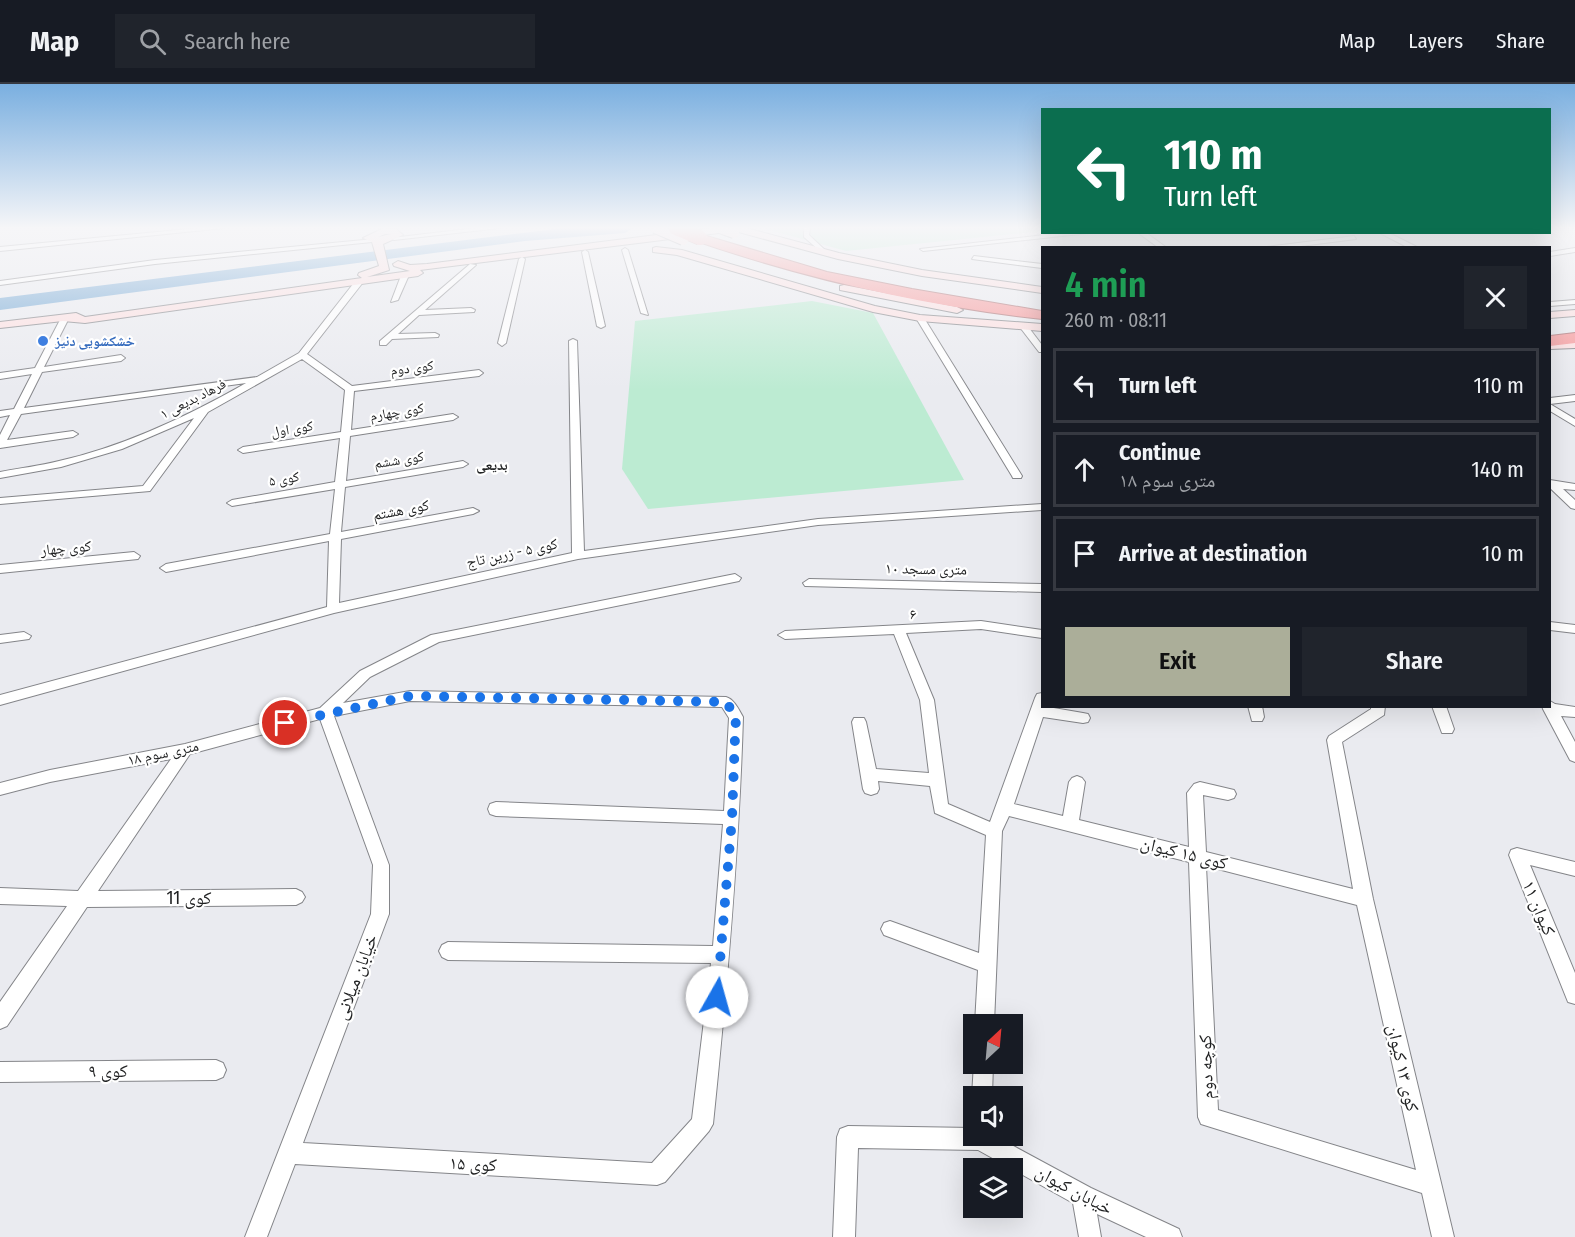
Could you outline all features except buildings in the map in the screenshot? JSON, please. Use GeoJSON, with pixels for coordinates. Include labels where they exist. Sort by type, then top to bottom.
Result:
{"type":"FeatureCollection","features":[{"type":"Feature","properties":{"kind":"highway"},"geometry":{"type":"LineString","coordinates":[[851,282],[1041,315]]}},
{"type":"Feature","properties":{"kind":"highway"},"geometry":{"type":"LineString","coordinates":[[897,282],[1041,306]]}},
{"type":"Feature","properties":{"kind":"highway"},"geometry":{"type":"LineString","coordinates":[[1551,324],[1575,322]]}},
{"type":"Feature","properties":{"kind":"highway"},"geometry":{"type":"LineString","coordinates":[[1551,335],[1575,333]]}},
{"type":"Feature","properties":{"kind":"highway"},"geometry":{"type":"LineString","coordinates":[[1551,343],[1575,338]]}},
{"type":"Feature","properties":{"kind":"street"},"geometry":{"type":"LineString","coordinates":[[0,325],[65,318],[311,282]]}},
{"type":"Feature","properties":{"kind":"street"},"geometry":{"type":"LineString","coordinates":[[65,318],[85,320],[357,282]]}},
{"type":"Feature","properties":{"kind":"street","name":"فرهاد بدیعی ۱"},"geometry":{"type":"LineString","coordinates":[[0,475],[62,464],[118,447],[205,410],[302,355],[362,282]]}},
{"type":"Feature","properties":{"kind":"street"},"geometry":{"type":"LineString","coordinates":[[394,300],[402,282]]}},
{"type":"Feature","properties":{"kind":"street"},"geometry":{"type":"LineString","coordinates":[[435,334],[386,340],[452,282]]}},
{"type":"Feature","properties":{"kind":"street"},"geometry":{"type":"LineString","coordinates":[[502,343],[517,282]]}},
{"type":"Feature","properties":{"kind":"street"},"geometry":{"type":"LineString","coordinates":[[591,282],[601,326]]}},
{"type":"Feature","properties":{"kind":"street"},"geometry":{"type":"LineString","coordinates":[[635,282],[645,313]]}},
{"type":"Feature","properties":{"kind":"street"},"geometry":{"type":"LineString","coordinates":[[780,282],[873,309],[920,318],[1041,328]]}},
{"type":"Feature","properties":{"kind":"street"},"geometry":{"type":"LineString","coordinates":[[797,282],[879,306],[898,300]]}},
{"type":"Feature","properties":{"kind":"street"},"geometry":{"type":"LineString","coordinates":[[820,282],[898,300],[1041,323]]}},
{"type":"Feature","properties":{"kind":"street"},"geometry":{"type":"LineString","coordinates":[[928,282],[1041,300]]}},
{"type":"Feature","properties":{"kind":"street"},"geometry":{"type":"LineString","coordinates":[[984,282],[1041,290]]}},
{"type":"Feature","properties":{"kind":"street"},"geometry":{"type":"LineString","coordinates":[[898,300],[920,318],[1017,476]]}},
{"type":"Feature","properties":{"kind":"street"},"geometry":{"type":"LineString","coordinates":[[1551,304],[1575,302]]}},
{"type":"Feature","properties":{"kind":"street"},"geometry":{"type":"LineString","coordinates":[[415,313],[471,310]]}},
{"type":"Feature","properties":{"kind":"street"},"geometry":{"type":"LineString","coordinates":[[1551,315],[1575,313]]}},
{"type":"Feature","properties":{"kind":"street"},"geometry":{"type":"LineString","coordinates":[[0,444],[65,318]]}},
{"type":"Feature","properties":{"kind":"street"},"geometry":{"type":"LineString","coordinates":[[1023,326],[1041,349]]}},
{"type":"Feature","properties":{"kind":"street"},"geometry":{"type":"LineString","coordinates":[[573,341],[578,555]]}},
{"type":"Feature","properties":{"kind":"street"},"geometry":{"type":"LineString","coordinates":[[1551,343],[1575,344]]}},
{"type":"Feature","properties":{"kind":"street"},"geometry":{"type":"LineString","coordinates":[[1551,353],[1575,352]]}},
{"type":"Feature","properties":{"kind":"street"},"geometry":{"type":"LineString","coordinates":[[302,355],[323,371],[342,380],[350,389],[335,537],[333,609]]}},
{"type":"Feature","properties":{"kind":"street"},"geometry":{"type":"LineString","coordinates":[[0,376],[121,358]]}},
{"type":"Feature","properties":{"kind":"street","name":"کوی دوم"},"geometry":{"type":"LineString","coordinates":[[350,389],[479,373]]}},
{"type":"Feature","properties":{"kind":"street"},"geometry":{"type":"LineString","coordinates":[[0,414],[263,378]]}},
{"type":"Feature","properties":{"kind":"street"},"geometry":{"type":"LineString","coordinates":[[1551,401],[1575,398]]}},
{"type":"Feature","properties":{"kind":"street"},"geometry":{"type":"LineString","coordinates":[[1551,408],[1575,423]]}},
{"type":"Feature","properties":{"kind":"street"},"geometry":{"type":"LineString","coordinates":[[0,501],[146,489],[205,410]]}},
{"type":"Feature","properties":{"kind":"street","name":"کوی چهارم"},"geometry":{"type":"LineString","coordinates":[[345,434],[453,417]]}},
{"type":"Feature","properties":{"kind":"street"},"geometry":{"type":"LineString","coordinates":[[0,444],[73,434]]}},
{"type":"Feature","properties":{"kind":"street","name":"کوی اول"},"geometry":{"type":"LineString","coordinates":[[243,450],[345,434]]}},
{"type":"Feature","properties":{"kind":"street","name":"کوی ششم"},"geometry":{"type":"LineString","coordinates":[[340,484],[463,464]]}},
{"type":"Feature","properties":{"kind":"street","name":"کوی ۵"},"geometry":{"type":"LineString","coordinates":[[232,503],[340,484]]}},
{"type":"Feature","properties":{"kind":"street"},"geometry":{"type":"LineString","coordinates":[[1551,484],[1575,487]]}},
{"type":"Feature","properties":{"kind":"street"},"geometry":{"type":"LineString","coordinates":[[1551,484],[1575,506]]}},
{"type":"Feature","properties":{"kind":"street","name":"کوی ۵ - زرین تاج"},"geometry":{"type":"LineString","coordinates":[[0,700],[333,609],[578,555],[818,522],[1041,507]]}},
{"type":"Feature","properties":{"kind":"street","name":"کوی هشتم"},"geometry":{"type":"LineString","coordinates":[[166,568],[473,511]]}},
{"type":"Feature","properties":{"kind":"street","name":"کوی چهار"},"geometry":{"type":"LineString","coordinates":[[0,569],[134,556]]}},
{"type":"Feature","properties":{"kind":"street"},"geometry":{"type":"LineString","coordinates":[[326,712],[365,674],[436,638],[735,578]]}},
{"type":"Feature","properties":{"kind":"street","name":"۱۰ متری مسجد"},"geometry":{"type":"LineString","coordinates":[[809,584],[1041,588]]}},
{"type":"Feature","properties":{"kind":"street","name":"۶"},"geometry":{"type":"LineString","coordinates":[[784,635],[899,631],[981,625],[1041,634]]}},
{"type":"Feature","properties":{"kind":"street"},"geometry":{"type":"LineString","coordinates":[[1551,626],[1575,629]]}},
{"type":"Feature","properties":{"kind":"street"},"geometry":{"type":"LineString","coordinates":[[899,631],[927,700],[936,780],[942,808],[994,831]]}},
{"type":"Feature","properties":{"kind":"street"},"geometry":{"type":"LineString","coordinates":[[0,639],[24,636]]}},
{"type":"Feature","properties":{"kind":"street","name":"۱۸ متری سوم"},"geometry":{"type":"LineString","coordinates":[[0,789],[50,776],[185,750],[326,712],[410,696],[726,702],[736,717],[732,818]]}},
{"type":"Feature","properties":{"kind":"street"},"geometry":{"type":"LineString","coordinates":[[985,1014],[994,831],[1005,808],[1040,704]]}},
{"type":"Feature","properties":{"kind":"street"},"geometry":{"type":"LineString","coordinates":[[1052,708],[1083,718]]}},
{"type":"Feature","properties":{"kind":"street","name":"کوی ۱۳ کیوان"},"geometry":{"type":"LineString","coordinates":[[1378,708],[1379,711],[1334,740],[1364,899],[1443,1237]]}},
{"type":"Feature","properties":{"kind":"street"},"geometry":{"type":"LineString","coordinates":[[1440,708],[1447,729]]}},
{"type":"Feature","properties":{"kind":"street"},"geometry":{"type":"LineString","coordinates":[[1550,708],[1575,712]]}},
{"type":"Feature","properties":{"kind":"street"},"geometry":{"type":"LineString","coordinates":[[1550,708],[1575,756]]}},
{"type":"Feature","properties":{"kind":"street","name":"خیابان میلانی"},"geometry":{"type":"LineString","coordinates":[[256,1237],[380,914],[381,865],[326,712]]}},
{"type":"Feature","properties":{"kind":"street"},"geometry":{"type":"LineString","coordinates":[[859,722],[870,781],[936,780]]}},
{"type":"Feature","properties":{"kind":"street"},"geometry":{"type":"LineString","coordinates":[[0,1019],[185,750]]}},
{"type":"Feature","properties":{"kind":"street"},"geometry":{"type":"LineString","coordinates":[[1070,824],[1077,782]]}},
{"type":"Feature","properties":{"kind":"street"},"geometry":{"type":"LineString","coordinates":[[1197,856],[1196,789],[1228,794]]}},
{"type":"Feature","properties":{"kind":"street","name":"کوی ۱۵ کیوان"},"geometry":{"type":"LineString","coordinates":[[1005,808],[1364,899]]}},
{"type":"Feature","properties":{"kind":"street"},"geometry":{"type":"LineString","coordinates":[[448,951],[721,955],[732,818],[496,809]]}},
{"type":"Feature","properties":{"kind":"street","name":"کیوان ۱۱"},"geometry":{"type":"LineString","coordinates":[[1575,869],[1516,855],[1575,995]]}},
{"type":"Feature","properties":{"kind":"street","name":"کوچه دوم"},"geometry":{"type":"LineString","coordinates":[[1197,856],[1208,1117],[1430,1185]]}},
{"type":"Feature","properties":{"kind":"street","name":"کوی 11"},"geometry":{"type":"LineString","coordinates":[[0,896],[82,899],[296,897]]}},
{"type":"Feature","properties":{"kind":"street"},"geometry":{"type":"LineString","coordinates":[[890,929],[987,965]]}},
{"type":"Feature","properties":{"kind":"street","name":"کوی ۱۵"},"geometry":{"type":"LineString","coordinates":[[289,1153],[657,1174],[702,1124],[721,955]]}},
{"type":"Feature","properties":{"kind":"street","name":"کوی ۹"},"geometry":{"type":"LineString","coordinates":[[0,1072],[216,1070]]}},
{"type":"Feature","properties":{"kind":"street"},"geometry":{"type":"LineString","coordinates":[[844,1237],[848,1137],[963,1137]]}},
{"type":"Feature","properties":{"kind":"street","name":"خیابان کیوان"},"geometry":{"type":"LineString","coordinates":[[995,1146],[1083,1197],[1171,1237]]}},
{"type":"Feature","properties":{"kind":"street"},"geometry":{"type":"LineString","coordinates":[[1083,1197],[1090,1237]]}},
{"type":"Feature","properties":{"kind":"green space"},"geometry":{"type":"Polygon","coordinates":[[[812,301],[873,313],[964,480],[648,509],[622,469],[635,321],[812,301]]]}},
{"type":"Feature","properties":{"kind":"waterway"},"geometry":{"type":"LineString","coordinates":[[0,304],[171,282]]}},
{"type":"Feature","properties":{"kind":"place","name":"خشکشویی دنیز"},"geometry":{"type":"Point","coordinates":[43,341]}},
{"type":"Feature","properties":{"kind":"district","name":"بدیعی"},"geometry":{"type":"Point","coordinates":[492,465]}},
{"type":"Feature","properties":{"kind":"route"},"geometry":{"type":"LineString","coordinates":[[285,723],[326,712],[410,696],[726,702],[736,717],[732,818],[717,997]]}}]}
